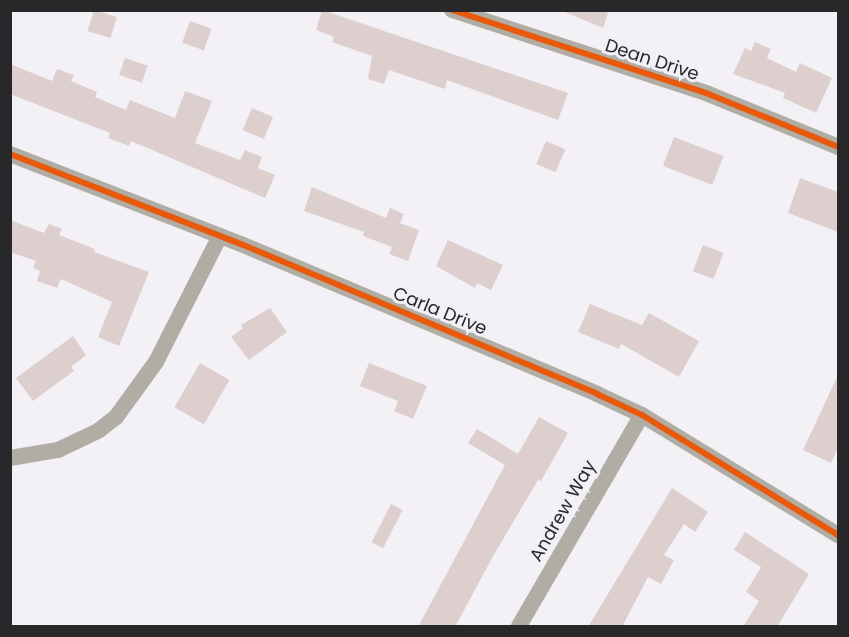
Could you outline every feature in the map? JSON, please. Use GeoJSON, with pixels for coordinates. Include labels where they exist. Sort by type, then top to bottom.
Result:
{"type":"FeatureCollection","features":[{"type":"Feature","properties":{"kind":"street","name":"Dean Drive"},"geometry":{"type":"LineString","coordinates":[[452,10],[706,93],[838,147]]}},
{"type":"Feature","properties":{"kind":"street","name":"Carla Drive"},"geometry":{"type":"LineString","coordinates":[[10,154],[220,236],[466,337],[642,415],[838,535]]}},
{"type":"Feature","properties":{"kind":"street"},"geometry":{"type":"LineString","coordinates":[[10,458],[58,450],[98,431],[116,417],[156,362],[220,236]]}},
{"type":"Feature","properties":{"kind":"street","name":"Andrew Way"},"geometry":{"type":"LineString","coordinates":[[519,627],[642,415]]}},
{"type":"Feature","properties":{"kind":"building"},"geometry":{"type":"Polygon","coordinates":[[[94,10],[117,17],[111,38],[88,31],[94,10]]]}},
{"type":"Feature","properties":{"kind":"building"},"geometry":{"type":"Polygon","coordinates":[[[322,10],[568,93],[558,120],[447,80],[445,89],[389,70],[384,84],[368,79],[372,56],[332,42],[334,37],[316,30],[322,10]]]}},
{"type":"Feature","properties":{"kind":"building"},"geometry":{"type":"Polygon","coordinates":[[[560,10],[609,10],[603,28],[560,10]]]}},
{"type":"Feature","properties":{"kind":"building"},"geometry":{"type":"Polygon","coordinates":[[[190,21],[212,29],[204,50],[182,43],[190,21]]]}},
{"type":"Feature","properties":{"kind":"building"},"geometry":{"type":"Polygon","coordinates":[[[755,42],[771,49],[767,58],[796,72],[800,63],[832,78],[816,113],[783,98],[785,93],[733,74],[745,48],[751,51],[755,42]]]}},
{"type":"Feature","properties":{"kind":"building"},"geometry":{"type":"Polygon","coordinates":[[[125,58],[148,66],[142,83],[119,75],[125,58]]]}},
{"type":"Feature","properties":{"kind":"building"},"geometry":{"type":"Polygon","coordinates":[[[10,64],[52,81],[57,69],[74,75],[71,81],[97,92],[95,97],[126,110],[130,100],[175,118],[185,91],[212,101],[195,143],[240,160],[245,150],[262,157],[258,168],[275,175],[265,198],[131,141],[129,146],[108,138],[110,133],[10,94],[10,64]]]}},
{"type":"Feature","properties":{"kind":"building"},"geometry":{"type":"Polygon","coordinates":[[[252,108],[273,117],[264,139],[243,130],[252,108]]]}},
{"type":"Feature","properties":{"kind":"building"},"geometry":{"type":"Polygon","coordinates":[[[674,137],[723,156],[712,185],[663,166],[674,137]]]}},
{"type":"Feature","properties":{"kind":"building"},"geometry":{"type":"Polygon","coordinates":[[[546,141],[565,149],[556,172],[536,164],[546,141]]]}},
{"type":"Feature","properties":{"kind":"building"},"geometry":{"type":"Polygon","coordinates":[[[800,178],[838,192],[838,232],[788,213],[800,178]]]}},
{"type":"Feature","properties":{"kind":"building"},"geometry":{"type":"Polygon","coordinates":[[[312,187],[386,218],[390,208],[404,214],[400,223],[419,230],[408,261],[389,254],[392,247],[363,236],[364,232],[304,211],[312,187]]]}},
{"type":"Feature","properties":{"kind":"building"},"geometry":{"type":"Polygon","coordinates":[[[10,220],[44,233],[49,224],[62,229],[59,235],[95,249],[94,252],[149,272],[119,346],[98,337],[112,302],[61,279],[57,288],[37,281],[40,271],[33,268],[36,261],[10,252],[10,220]]]}},
{"type":"Feature","properties":{"kind":"building"},"geometry":{"type":"Polygon","coordinates":[[[448,240],[503,265],[491,290],[477,283],[475,288],[436,266],[448,240]]]}},
{"type":"Feature","properties":{"kind":"building"},"geometry":{"type":"Polygon","coordinates":[[[703,245],[724,253],[714,279],[693,271],[703,245]]]}},
{"type":"Feature","properties":{"kind":"building"},"geometry":{"type":"Polygon","coordinates":[[[590,304],[642,325],[649,313],[699,341],[679,377],[621,344],[619,349],[578,332],[590,304]]]}},
{"type":"Feature","properties":{"kind":"building"},"geometry":{"type":"Polygon","coordinates":[[[270,308],[287,332],[249,360],[231,337],[243,328],[241,325],[270,308]]]}},
{"type":"Feature","properties":{"kind":"building"},"geometry":{"type":"Polygon","coordinates":[[[73,336],[86,355],[71,367],[74,371],[33,401],[16,378],[73,336]]]}},
{"type":"Feature","properties":{"kind":"building"},"geometry":{"type":"Polygon","coordinates":[[[200,363],[229,380],[204,424],[174,407],[200,363]]]}},
{"type":"Feature","properties":{"kind":"building"},"geometry":{"type":"Polygon","coordinates":[[[369,363],[427,386],[413,419],[394,411],[398,401],[360,386],[369,363]]]}},
{"type":"Feature","properties":{"kind":"building"},"geometry":{"type":"Polygon","coordinates":[[[838,375],[838,448],[831,463],[803,450],[838,375]]]}},
{"type":"Feature","properties":{"kind":"building"},"geometry":{"type":"Polygon","coordinates":[[[539,417],[568,433],[541,481],[538,480],[492,558],[455,627],[418,627],[505,465],[468,443],[477,429],[518,454],[539,417]]]}},
{"type":"Feature","properties":{"kind":"building"},"geometry":{"type":"Polygon","coordinates":[[[672,488],[708,512],[695,532],[684,524],[664,555],[674,560],[661,584],[648,577],[622,627],[588,627],[672,488]]]}},
{"type":"Feature","properties":{"kind":"building"},"geometry":{"type":"Polygon","coordinates":[[[391,504],[403,510],[383,548],[371,542],[391,504]]]}},
{"type":"Feature","properties":{"kind":"building"},"geometry":{"type":"Polygon","coordinates":[[[745,532],[809,574],[777,627],[743,627],[759,601],[746,592],[761,567],[734,550],[745,532]]]}},
{"type":"Feature","properties":{"kind":"cycle path"},"geometry":{"type":"LineString","coordinates":[[452,10],[706,93],[838,147]]}},
{"type":"Feature","properties":{"kind":"cycle path"},"geometry":{"type":"LineString","coordinates":[[10,154],[241,244],[597,394],[642,415],[838,535]]}}]}
